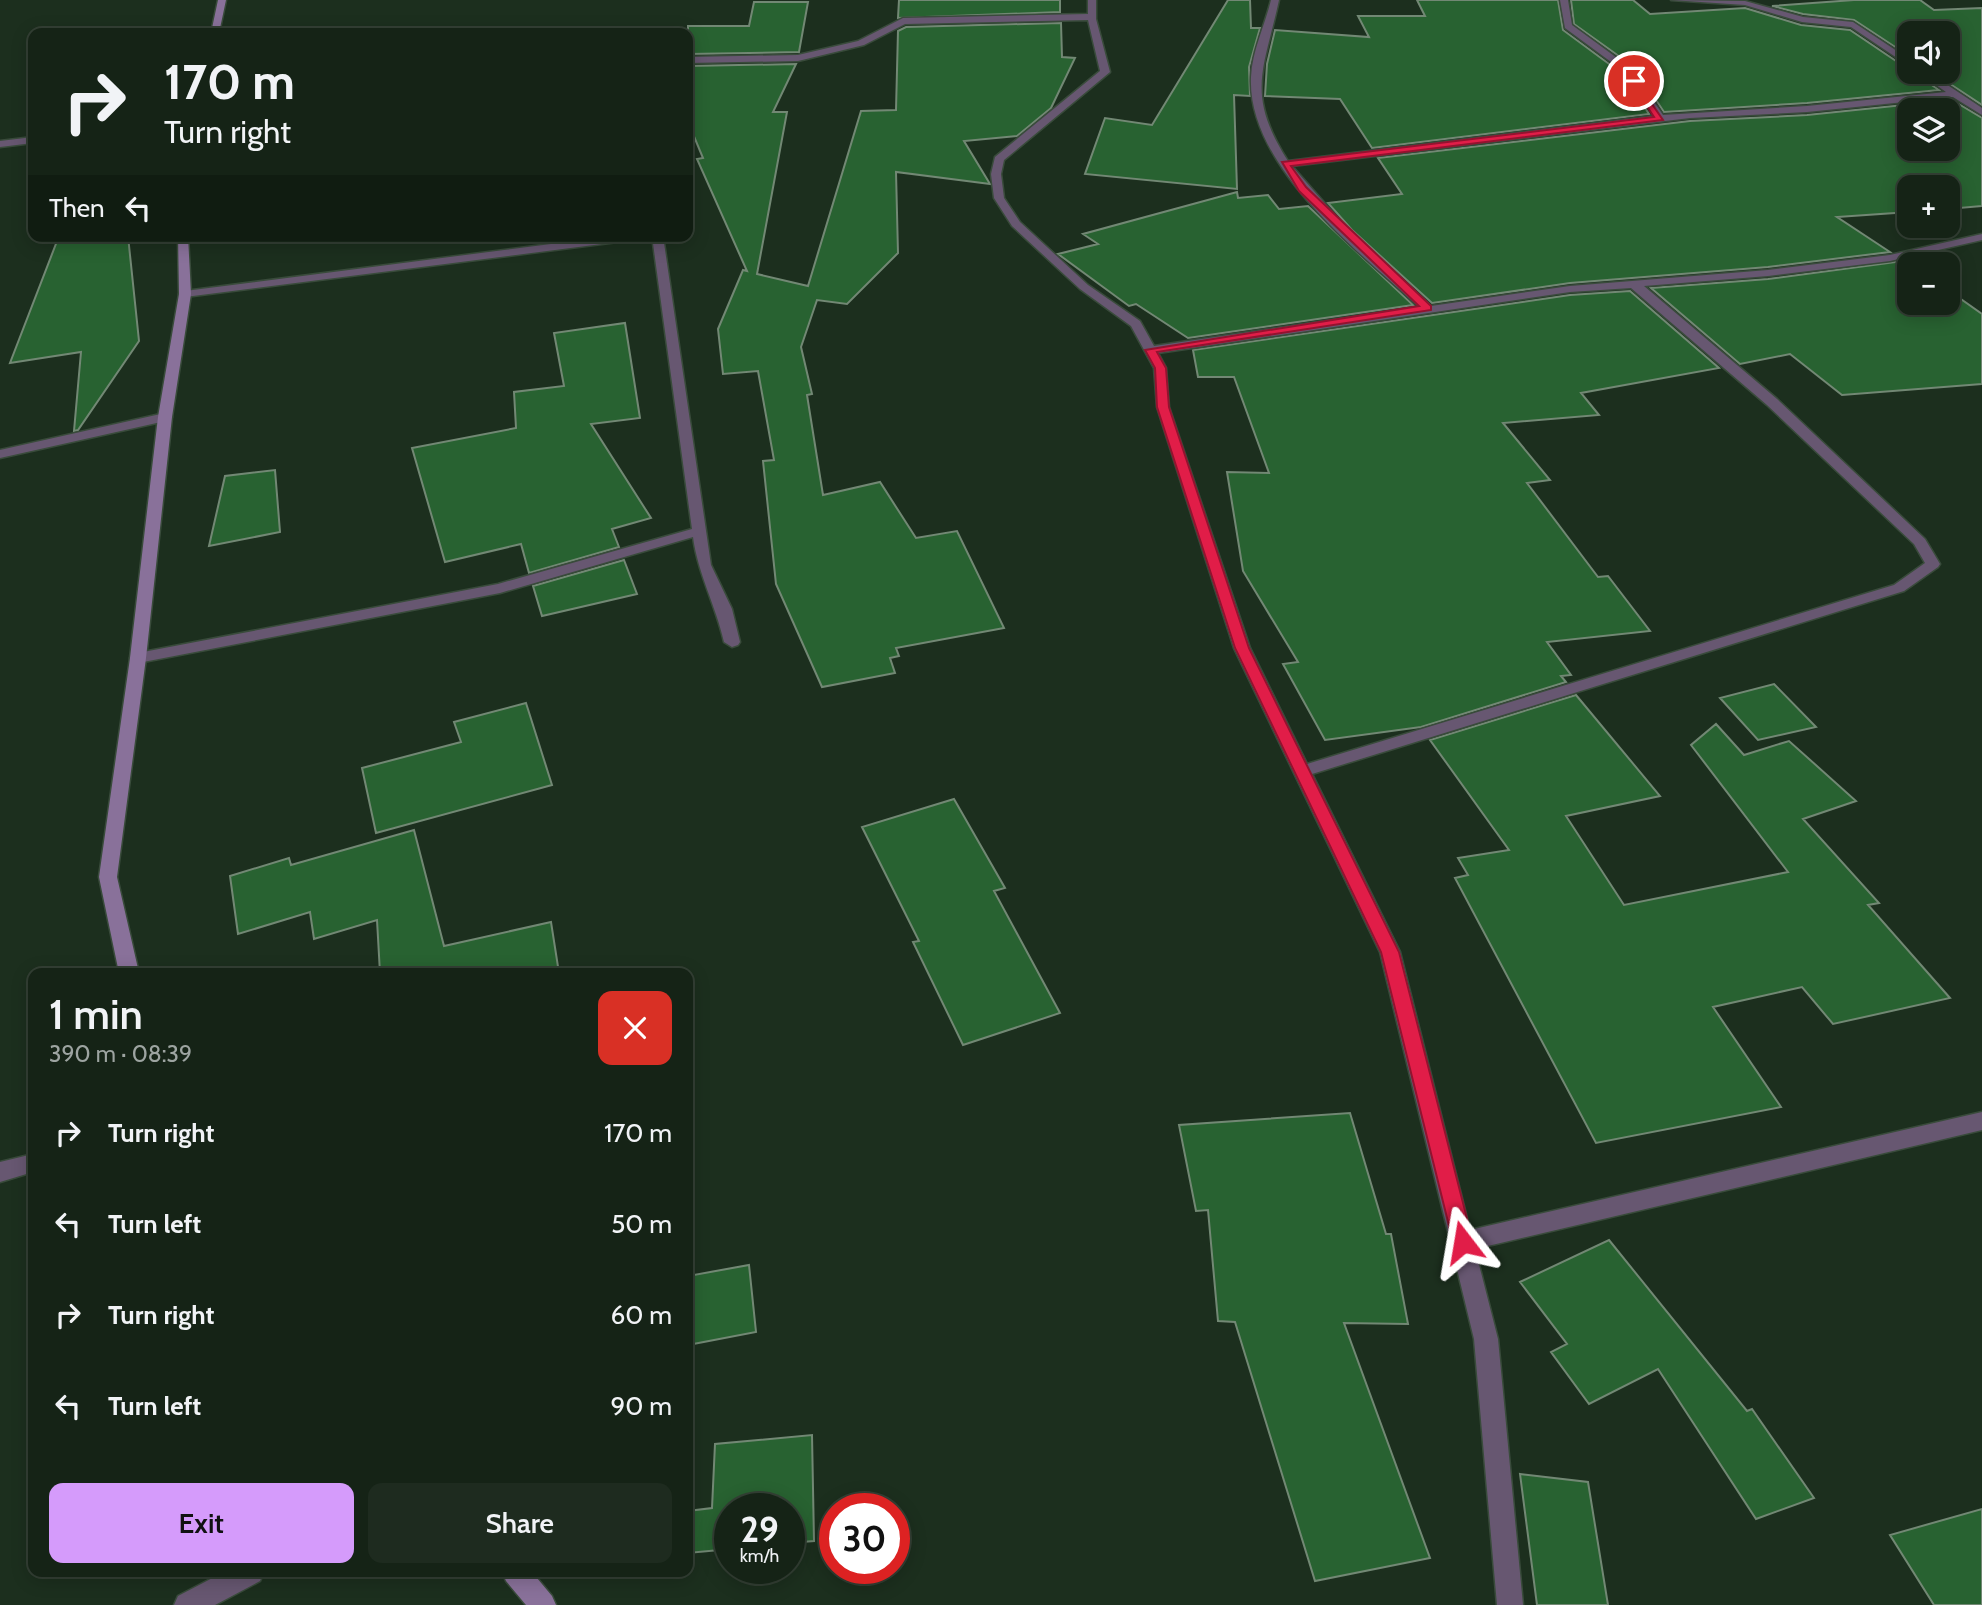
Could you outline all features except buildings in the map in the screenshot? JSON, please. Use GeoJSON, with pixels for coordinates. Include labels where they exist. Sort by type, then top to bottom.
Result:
{"type":"FeatureCollection","features":[{"type":"Feature","properties":{"kind":"street"},"geometry":{"type":"LineString","coordinates":[[216,28],[222,0]]}},
{"type":"Feature","properties":{"kind":"street"},"geometry":{"type":"LineString","coordinates":[[1092,0],[1089,17],[1105,61],[1105,72],[999,159],[996,174],[999,198],[1016,223],[1083,287],[1136,324],[1160,368],[1163,407],[1242,648],[1390,952],[1486,1339],[1510,1605]]}},
{"type":"Feature","properties":{"kind":"street"},"geometry":{"type":"LineString","coordinates":[[1275,0],[1255,80],[1262,120],[1285,164],[1302,189],[1427,308]]}},
{"type":"Feature","properties":{"kind":"street"},"geometry":{"type":"LineString","coordinates":[[1564,0],[1569,26],[1629,72],[1660,118]]}},
{"type":"Feature","properties":{"kind":"street"},"geometry":{"type":"LineString","coordinates":[[1675,0],[1745,3],[1802,19],[1853,25],[1897,55]]}},
{"type":"Feature","properties":{"kind":"street"},"geometry":{"type":"LineString","coordinates":[[693,60],[798,58],[861,43],[903,21],[1089,17]]}},
{"type":"Feature","properties":{"kind":"street"},"geometry":{"type":"LineString","coordinates":[[1938,84],[1982,112]]}},
{"type":"Feature","properties":{"kind":"street"},"geometry":{"type":"LineString","coordinates":[[1285,164],[1660,118],[1807,109],[1952,94]]}},
{"type":"Feature","properties":{"kind":"street"},"geometry":{"type":"LineString","coordinates":[[0,144],[28,141]]}},
{"type":"Feature","properties":{"kind":"street"},"geometry":{"type":"LineString","coordinates":[[1150,350],[1570,289],[1768,273],[1890,258],[1982,237]]}},
{"type":"Feature","properties":{"kind":"street"},"geometry":{"type":"LineString","coordinates":[[128,968],[108,877],[138,658],[165,417],[185,294],[183,242]]}},
{"type":"Feature","properties":{"kind":"street"},"geometry":{"type":"LineString","coordinates":[[185,294],[594,242]]}},
{"type":"Feature","properties":{"kind":"street"},"geometry":{"type":"LineString","coordinates":[[658,242],[704,565],[724,609],[732,642]]}},
{"type":"Feature","properties":{"kind":"street"},"geometry":{"type":"LineString","coordinates":[[1303,771],[1899,588],[1933,564],[1920,542],[1772,402],[1634,284]]}},
{"type":"Feature","properties":{"kind":"street"},"geometry":{"type":"LineString","coordinates":[[0,454],[165,417]]}},
{"type":"Feature","properties":{"kind":"street"},"geometry":{"type":"LineString","coordinates":[[138,658],[500,588],[699,531]]}},
{"type":"Feature","properties":{"kind":"street"},"geometry":{"type":"LineString","coordinates":[[1463,1242],[1982,1121]]}},
{"type":"Feature","properties":{"kind":"street"},"geometry":{"type":"LineString","coordinates":[[0,1172],[28,1164]]}},
{"type":"Feature","properties":{"kind":"street"},"geometry":{"type":"LineString","coordinates":[[187,1605],[241,1577]]}},
{"type":"Feature","properties":{"kind":"street"},"geometry":{"type":"LineString","coordinates":[[519,1577],[543,1605]]}},
{"type":"Feature","properties":{"kind":"route"},"geometry":{"type":"LineString","coordinates":[[1463,1242],[1390,952],[1242,648],[1163,407],[1160,368],[1150,350],[1427,308],[1302,189],[1285,164],[1660,118],[1634,81]]}}]}
